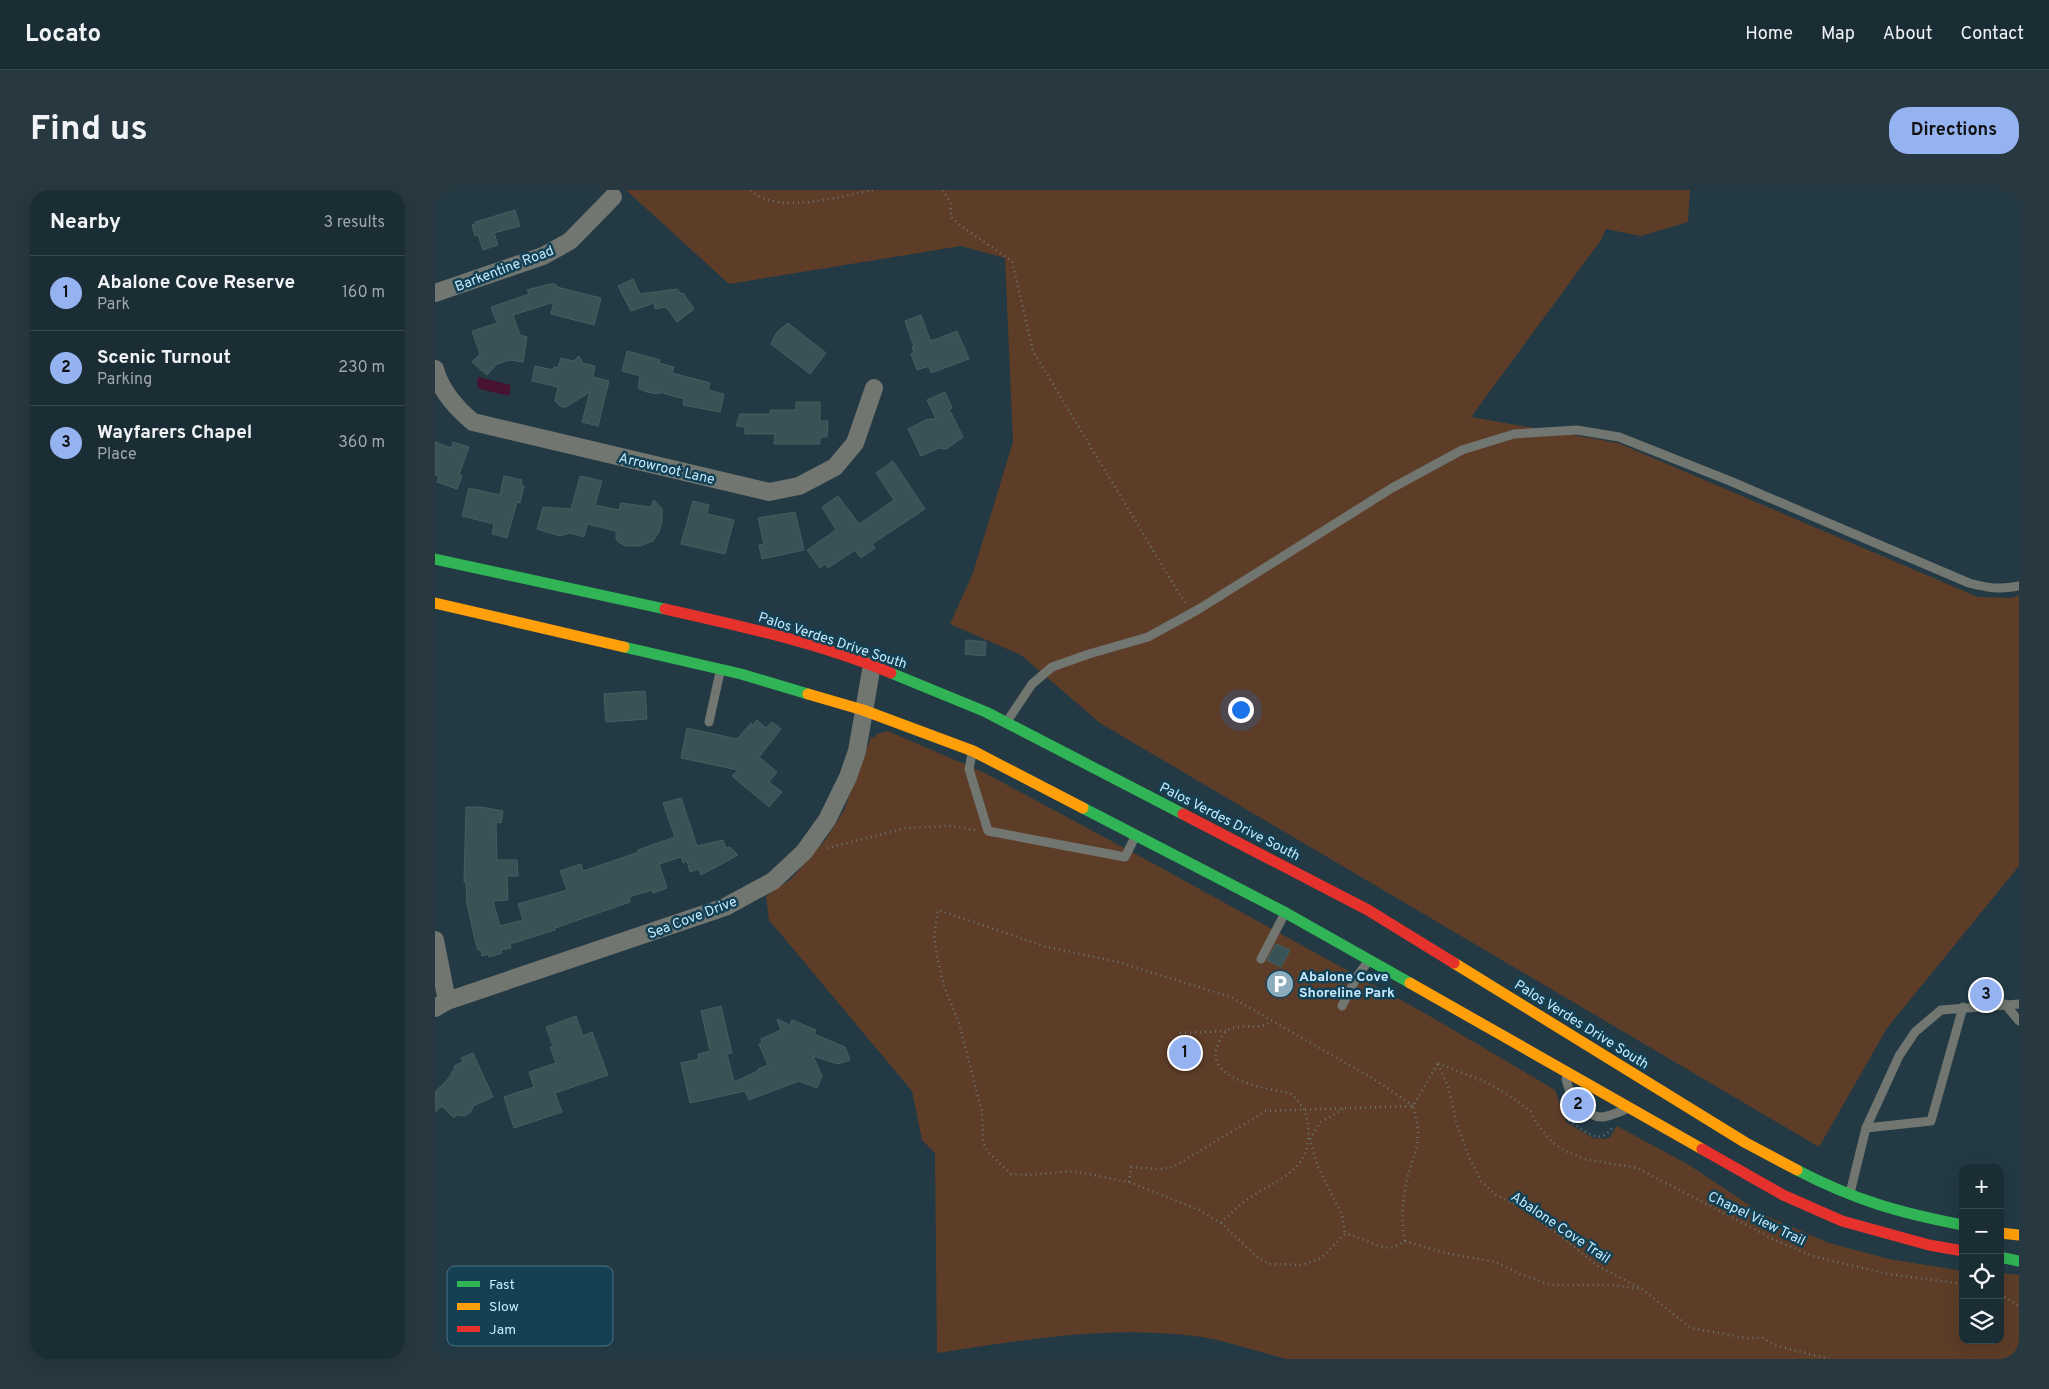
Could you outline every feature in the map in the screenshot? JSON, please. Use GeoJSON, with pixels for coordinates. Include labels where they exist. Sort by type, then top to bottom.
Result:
{"type":"FeatureCollection","features":[{"type":"Feature","properties":{"kind":"main road","name":"Palos Verdes Drive South"},"geometry":{"type":"LineString","coordinates":[[435,560],[758,630],[872,665],[986,712],[1368,910],[1746,1143],[1795,1170],[1846,1208],[1929,1245],[1959,1250]]}},
{"type":"Feature","properties":{"kind":"main road","name":"Palos Verdes Drive South"},"geometry":{"type":"LineString","coordinates":[[435,603],[720,669],[863,710],[973,751],[1286,913],[1783,1195],[1846,1208],[1897,1210],[1959,1225]]}},
{"type":"Feature","properties":{"kind":"main road"},"geometry":{"type":"LineString","coordinates":[[2004,1233],[2019,1236]]}},
{"type":"Feature","properties":{"kind":"main road"},"geometry":{"type":"LineString","coordinates":[[2004,1258],[2019,1261]]}},
{"type":"Feature","properties":{"kind":"street","name":"Barkentine Road"},"geometry":{"type":"LineString","coordinates":[[435,293],[543,256],[570,241],[613,197]]}},
{"type":"Feature","properties":{"kind":"street","name":"Arrowroot Lane"},"geometry":{"type":"LineString","coordinates":[[435,369],[438,380],[455,408],[473,422],[769,492],[799,486],[835,467],[855,443],[874,388]]}},
{"type":"Feature","properties":{"kind":"street","name":"Sea Cove Drive"},"geometry":{"type":"LineString","coordinates":[[441,1005],[725,907],[773,881],[804,852],[827,820],[848,777],[857,751],[872,665]]}},
{"type":"Feature","properties":{"kind":"street"},"geometry":{"type":"LineString","coordinates":[[435,940],[441,1005]]}},
{"type":"Feature","properties":{"kind":"lane"},"geometry":{"type":"LineString","coordinates":[[1006,722],[1032,684],[1052,667],[1148,637],[1191,614],[1392,488],[1462,450],[1514,434],[1577,430],[1619,437],[1969,582],[1990,589],[2019,586]]}},
{"type":"Feature","properties":{"kind":"lane"},"geometry":{"type":"LineString","coordinates":[[709,722],[720,669]]}},
{"type":"Feature","properties":{"kind":"lane"},"geometry":{"type":"LineString","coordinates":[[973,751],[969,769],[989,831],[1125,857],[1136,834]]}},
{"type":"Feature","properties":{"kind":"lane"},"geometry":{"type":"LineString","coordinates":[[1261,959],[1286,913]]}},
{"type":"Feature","properties":{"kind":"lane"},"geometry":{"type":"LineString","coordinates":[[1341,1006],[1369,959]]}},
{"type":"Feature","properties":{"kind":"lane"},"geometry":{"type":"LineString","coordinates":[[2005,1004],[2019,1021]]}},
{"type":"Feature","properties":{"kind":"lane"},"geometry":{"type":"LineString","coordinates":[[1846,1208],[1866,1128],[1899,1056],[1915,1032],[1941,1010],[2019,1004]]}},
{"type":"Feature","properties":{"kind":"lane"},"geometry":{"type":"LineString","coordinates":[[1866,1128],[1931,1121],[1963,1007]]}},
{"type":"Feature","properties":{"kind":"lane"},"geometry":{"type":"LineString","coordinates":[[1563,1069],[1573,1103],[1597,1117],[1605,1118],[1631,1108]]}},
{"type":"Feature","properties":{"kind":"path"},"geometry":{"type":"LineString","coordinates":[[751,190],[757,196],[781,203],[808,201],[873,190]]}},
{"type":"Feature","properties":{"kind":"path"},"geometry":{"type":"LineString","coordinates":[[943,190],[951,204],[951,217],[1012,261],[1033,351],[1191,614]]}},
{"type":"Feature","properties":{"kind":"path"},"geometry":{"type":"LineString","coordinates":[[804,852],[844,845],[906,828],[949,826],[989,831]]}},
{"type":"Feature","properties":{"kind":"path"},"geometry":{"type":"LineString","coordinates":[[1413,1106],[1377,1081],[1231,997],[1118,962],[1047,947],[938,910],[935,935],[937,957],[944,986],[959,1023],[982,1112],[983,1141],[987,1151],[1011,1174],[1029,1175],[1073,1171],[1129,1182],[1199,1210],[1221,1223],[1257,1257],[1269,1264],[1302,1265],[1321,1258],[1345,1234],[1352,1234],[1387,1247],[1393,1248],[1405,1242],[1445,1253],[1495,1262],[1520,1274],[1552,1285],[1611,1286],[1642,1289]]}},
{"type":"Feature","properties":{"kind":"path"},"geometry":{"type":"LineString","coordinates":[[1181,1033],[1263,1027],[1272,1021]]}},
{"type":"Feature","properties":{"kind":"path"},"geometry":{"type":"LineString","coordinates":[[1226,1031],[1220,1039],[1216,1050],[1216,1060],[1220,1069],[1226,1075],[1241,1081],[1291,1094],[1304,1109],[1309,1139],[1317,1165],[1342,1215],[1345,1234]]}},
{"type":"Feature","properties":{"kind":"path"},"geometry":{"type":"LineString","coordinates":[[1405,1242],[1402,1228],[1403,1212],[1407,1179],[1416,1152],[1418,1132],[1413,1106],[1438,1063]]}},
{"type":"Feature","properties":{"kind":"path","name":"Chapel View Trail"},"geometry":{"type":"LineString","coordinates":[[1438,1063],[1490,1084],[1517,1101],[1531,1112],[1552,1142],[1563,1150],[1585,1159],[1637,1168],[1779,1242],[1816,1257],[1888,1274],[1959,1283]]}},
{"type":"Feature","properties":{"kind":"path","name":"Abalone Cove Trail"},"geometry":{"type":"LineString","coordinates":[[1438,1063],[1448,1086],[1460,1133],[1481,1181],[1497,1195],[1521,1208],[1558,1234],[1598,1266],[1642,1289],[1691,1328],[1746,1338],[1763,1338],[1774,1345],[1829,1359]]}},
{"type":"Feature","properties":{"kind":"path"},"geometry":{"type":"LineString","coordinates":[[1129,1182],[1131,1167],[1161,1169],[1173,1167],[1261,1113],[1276,1110],[1413,1106]]}},
{"type":"Feature","properties":{"kind":"path"},"geometry":{"type":"LineString","coordinates":[[1221,1223],[1252,1196],[1289,1174],[1300,1163],[1309,1139],[1321,1122],[1344,1108]]}},
{"type":"Feature","properties":{"kind":"path"},"geometry":{"type":"LineString","coordinates":[[2004,1297],[2019,1306]]}},
{"type":"Feature","properties":{"kind":"shaded area"},"geometry":{"type":"Polygon","coordinates":[[[626,190],[1690,190],[1688,222],[1641,236],[1606,229],[1601,240],[1471,417],[1618,443],[1978,597],[2012,598],[2019,595],[2019,866],[1887,1028],[1819,1147],[1100,723],[1021,655],[950,624],[973,573],[1013,442],[1005,258],[961,246],[729,284],[626,190]]]}},
{"type":"Feature","properties":{"kind":"shaded area"},"geometry":{"type":"Polygon","coordinates":[[[478,377],[511,385],[509,396],[480,389],[477,385],[478,377]]]}},
{"type":"Feature","properties":{"kind":"shaded area"},"geometry":{"type":"Polygon","coordinates":[[[888,731],[985,773],[1428,1015],[1555,1090],[1566,1122],[1593,1138],[1605,1139],[1610,1137],[1617,1126],[1689,1165],[1764,1215],[1829,1243],[1889,1259],[1959,1270],[1959,1344],[2004,1344],[2004,1273],[2019,1275],[2019,1359],[1286,1359],[1194,1336],[1129,1332],[1033,1339],[937,1353],[935,1153],[922,1140],[912,1091],[769,920],[766,896],[791,879],[826,839],[844,810],[871,737],[874,738],[877,734],[888,731]]]}},
{"type":"Feature","properties":{"kind":"building"},"geometry":{"type":"Polygon","coordinates":[[[515,210],[520,226],[494,233],[498,245],[483,250],[478,235],[475,236],[472,225],[475,222],[515,210]]]}},
{"type":"Feature","properties":{"kind":"building"},"geometry":{"type":"Polygon","coordinates":[[[633,279],[640,294],[677,289],[681,294],[683,293],[694,309],[677,322],[666,307],[655,309],[654,303],[631,311],[618,286],[633,279]]]}},
{"type":"Feature","properties":{"kind":"building"},"geometry":{"type":"Polygon","coordinates":[[[550,284],[601,298],[594,325],[551,314],[554,302],[513,315],[520,335],[527,337],[523,362],[510,360],[497,364],[487,375],[472,362],[480,354],[472,331],[497,323],[491,307],[529,294],[527,290],[550,284]]]}},
{"type":"Feature","properties":{"kind":"building"},"geometry":{"type":"Polygon","coordinates":[[[921,315],[930,340],[957,331],[969,359],[931,373],[929,366],[917,370],[911,354],[914,353],[912,347],[914,347],[905,321],[921,315]]]}},
{"type":"Feature","properties":{"kind":"building"},"geometry":{"type":"Polygon","coordinates":[[[788,323],[826,353],[810,374],[771,344],[777,332],[788,323]]]}},
{"type":"Feature","properties":{"kind":"building"},"geometry":{"type":"Polygon","coordinates":[[[627,351],[660,360],[659,363],[674,367],[672,373],[710,383],[708,390],[724,394],[720,412],[683,405],[684,399],[659,392],[659,394],[647,392],[638,388],[640,376],[622,371],[627,351]]]}},
{"type":"Feature","properties":{"kind":"building"},"geometry":{"type":"Polygon","coordinates":[[[579,356],[583,363],[595,366],[593,377],[609,381],[598,426],[582,422],[590,392],[566,407],[561,407],[555,401],[558,387],[532,381],[535,366],[554,370],[554,367],[558,368],[561,358],[574,361],[579,356]]]}},
{"type":"Feature","properties":{"kind":"building"},"geometry":{"type":"Polygon","coordinates":[[[945,392],[952,408],[949,409],[963,437],[947,449],[939,448],[921,456],[908,429],[928,419],[936,419],[927,400],[945,392]]]}},
{"type":"Feature","properties":{"kind":"building"},"geometry":{"type":"Polygon","coordinates":[[[796,402],[820,402],[820,421],[828,421],[827,437],[820,437],[820,444],[774,444],[775,434],[745,434],[745,427],[736,426],[740,414],[770,414],[770,410],[796,410],[796,402]]]}},
{"type":"Feature","properties":{"kind":"building"},"geometry":{"type":"Polygon","coordinates":[[[435,442],[451,448],[453,442],[469,447],[459,475],[462,476],[457,489],[437,482],[439,476],[435,475],[435,442]]]}},
{"type":"Feature","properties":{"kind":"building"},"geometry":{"type":"Polygon","coordinates":[[[893,461],[925,509],[872,544],[875,548],[862,557],[855,550],[828,568],[825,564],[820,568],[807,550],[836,530],[822,507],[838,496],[859,524],[894,500],[876,473],[893,461]]]}},
{"type":"Feature","properties":{"kind":"building"},"geometry":{"type":"Polygon","coordinates":[[[504,476],[522,480],[521,485],[524,486],[520,503],[517,502],[507,538],[492,534],[494,524],[462,516],[469,488],[500,495],[504,476]]]}},
{"type":"Feature","properties":{"kind":"building"},"geometry":{"type":"Polygon","coordinates":[[[580,476],[602,481],[595,505],[619,510],[621,503],[651,507],[654,500],[662,509],[662,522],[659,532],[653,541],[640,546],[626,546],[618,542],[616,531],[587,524],[584,537],[570,533],[560,536],[537,529],[543,507],[571,509],[580,476]]]}},
{"type":"Feature","properties":{"kind":"building"},"geometry":{"type":"Polygon","coordinates":[[[693,501],[709,505],[707,514],[734,520],[725,554],[681,544],[693,501]]]}},
{"type":"Feature","properties":{"kind":"building"},"geometry":{"type":"Polygon","coordinates":[[[795,512],[804,550],[762,559],[759,545],[764,544],[758,518],[795,512]]]}},
{"type":"Feature","properties":{"kind":"building"},"geometry":{"type":"Polygon","coordinates":[[[966,640],[986,642],[985,656],[965,654],[966,640]]]}},
{"type":"Feature","properties":{"kind":"building"},"geometry":{"type":"Polygon","coordinates":[[[645,691],[647,719],[606,722],[604,694],[645,691]]]}},
{"type":"Feature","properties":{"kind":"building"},"geometry":{"type":"Polygon","coordinates":[[[757,720],[766,728],[772,722],[781,729],[759,757],[777,772],[769,782],[782,792],[769,807],[732,776],[738,770],[681,758],[687,728],[737,739],[751,723],[753,725],[757,720]]]}},
{"type":"Feature","properties":{"kind":"building"},"geometry":{"type":"Polygon","coordinates":[[[681,798],[697,846],[723,840],[726,848],[730,847],[738,855],[701,875],[699,869],[690,872],[687,861],[683,863],[681,857],[659,864],[667,888],[653,893],[652,890],[629,897],[630,902],[555,928],[555,930],[510,944],[511,948],[501,950],[502,953],[489,957],[489,954],[482,956],[475,940],[467,904],[466,882],[464,882],[466,807],[481,807],[503,811],[501,823],[496,822],[497,860],[517,860],[518,876],[507,876],[508,900],[493,901],[500,926],[523,920],[518,904],[567,890],[560,871],[581,864],[583,871],[639,852],[638,850],[675,837],[663,803],[681,798]]]}},
{"type":"Feature","properties":{"kind":"building"},"geometry":{"type":"Polygon","coordinates":[[[1276,944],[1290,950],[1281,967],[1267,960],[1276,944]]]}},
{"type":"Feature","properties":{"kind":"building"},"geometry":{"type":"Polygon","coordinates":[[[721,1006],[732,1053],[727,1054],[734,1082],[768,1065],[759,1044],[762,1043],[761,1039],[781,1030],[777,1019],[790,1025],[792,1020],[816,1030],[814,1034],[845,1047],[850,1060],[838,1064],[813,1056],[822,1076],[817,1088],[799,1081],[749,1100],[745,1091],[690,1103],[681,1063],[699,1059],[698,1054],[710,1051],[701,1011],[721,1006]]]}},
{"type":"Feature","properties":{"kind":"building"},"geometry":{"type":"Polygon","coordinates":[[[576,1016],[583,1036],[592,1032],[608,1075],[555,1093],[562,1112],[514,1128],[504,1097],[534,1087],[529,1072],[556,1063],[550,1047],[553,1046],[546,1027],[576,1016]]]}},
{"type":"Feature","properties":{"kind":"building"},"geometry":{"type":"Polygon","coordinates":[[[473,1053],[493,1097],[473,1106],[471,1112],[465,1116],[456,1115],[454,1118],[442,1106],[435,1112],[435,1092],[452,1074],[451,1072],[455,1070],[454,1066],[463,1062],[461,1058],[473,1053]]]}},
{"type":"Feature","properties":{"kind":"traffic: fast"},"geometry":{"type":"LineString","coordinates":[[435,559],[665,609]]}},
{"type":"Feature","properties":{"kind":"traffic: fast"},"geometry":{"type":"LineString","coordinates":[[624,647],[741,674],[808,694]]}},
{"type":"Feature","properties":{"kind":"traffic: fast"},"geometry":{"type":"LineString","coordinates":[[891,673],[986,712],[1183,814]]}},
{"type":"Feature","properties":{"kind":"traffic: fast"},"geometry":{"type":"LineString","coordinates":[[1083,808],[1286,913],[1410,983]]}},
{"type":"Feature","properties":{"kind":"traffic: fast"},"geometry":{"type":"LineString","coordinates":[[1797,1170],[1838,1190],[1878,1204],[1919,1216],[1959,1224]]}},
{"type":"Feature","properties":{"kind":"traffic: fast"},"geometry":{"type":"LineString","coordinates":[[2004,1258],[2019,1261]]}},
{"type":"Feature","properties":{"kind":"traffic: slow"},"geometry":{"type":"LineString","coordinates":[[435,603],[624,647]]}},
{"type":"Feature","properties":{"kind":"traffic: slow"},"geometry":{"type":"LineString","coordinates":[[808,694],[863,710],[973,751],[1083,808]]}},
{"type":"Feature","properties":{"kind":"traffic: slow"},"geometry":{"type":"LineString","coordinates":[[1454,963],[1746,1143],[1797,1170]]}},
{"type":"Feature","properties":{"kind":"traffic: slow"},"geometry":{"type":"LineString","coordinates":[[1410,983],[1702,1149]]}},
{"type":"Feature","properties":{"kind":"traffic: slow"},"geometry":{"type":"LineString","coordinates":[[2004,1233],[2019,1235]]}},
{"type":"Feature","properties":{"kind":"traffic: jam"},"geometry":{"type":"LineString","coordinates":[[665,609],[808,644],[891,673]]}},
{"type":"Feature","properties":{"kind":"traffic: jam"},"geometry":{"type":"LineString","coordinates":[[1183,814],[1368,910],[1454,963]]}},
{"type":"Feature","properties":{"kind":"traffic: jam"},"geometry":{"type":"LineString","coordinates":[[1702,1149],[1783,1195],[1842,1221],[1929,1245],[1959,1250]]}},
{"type":"Feature","properties":{"kind":"place","name":"Abalone Cove Shoreline Park"},"geometry":{"type":"Point","coordinates":[1280,984]}},
{"type":"Feature","properties":{"kind":"place","name":"Wayfarers Chapel"},"geometry":{"type":"Point","coordinates":[1986,995]}},
{"type":"Feature","properties":{"kind":"place","name":"Abalone Cove Reserve"},"geometry":{"type":"Point","coordinates":[1185,1053]}},
{"type":"Feature","properties":{"kind":"place","name":"Scenic Turnout"},"geometry":{"type":"Point","coordinates":[1578,1105]}}]}
